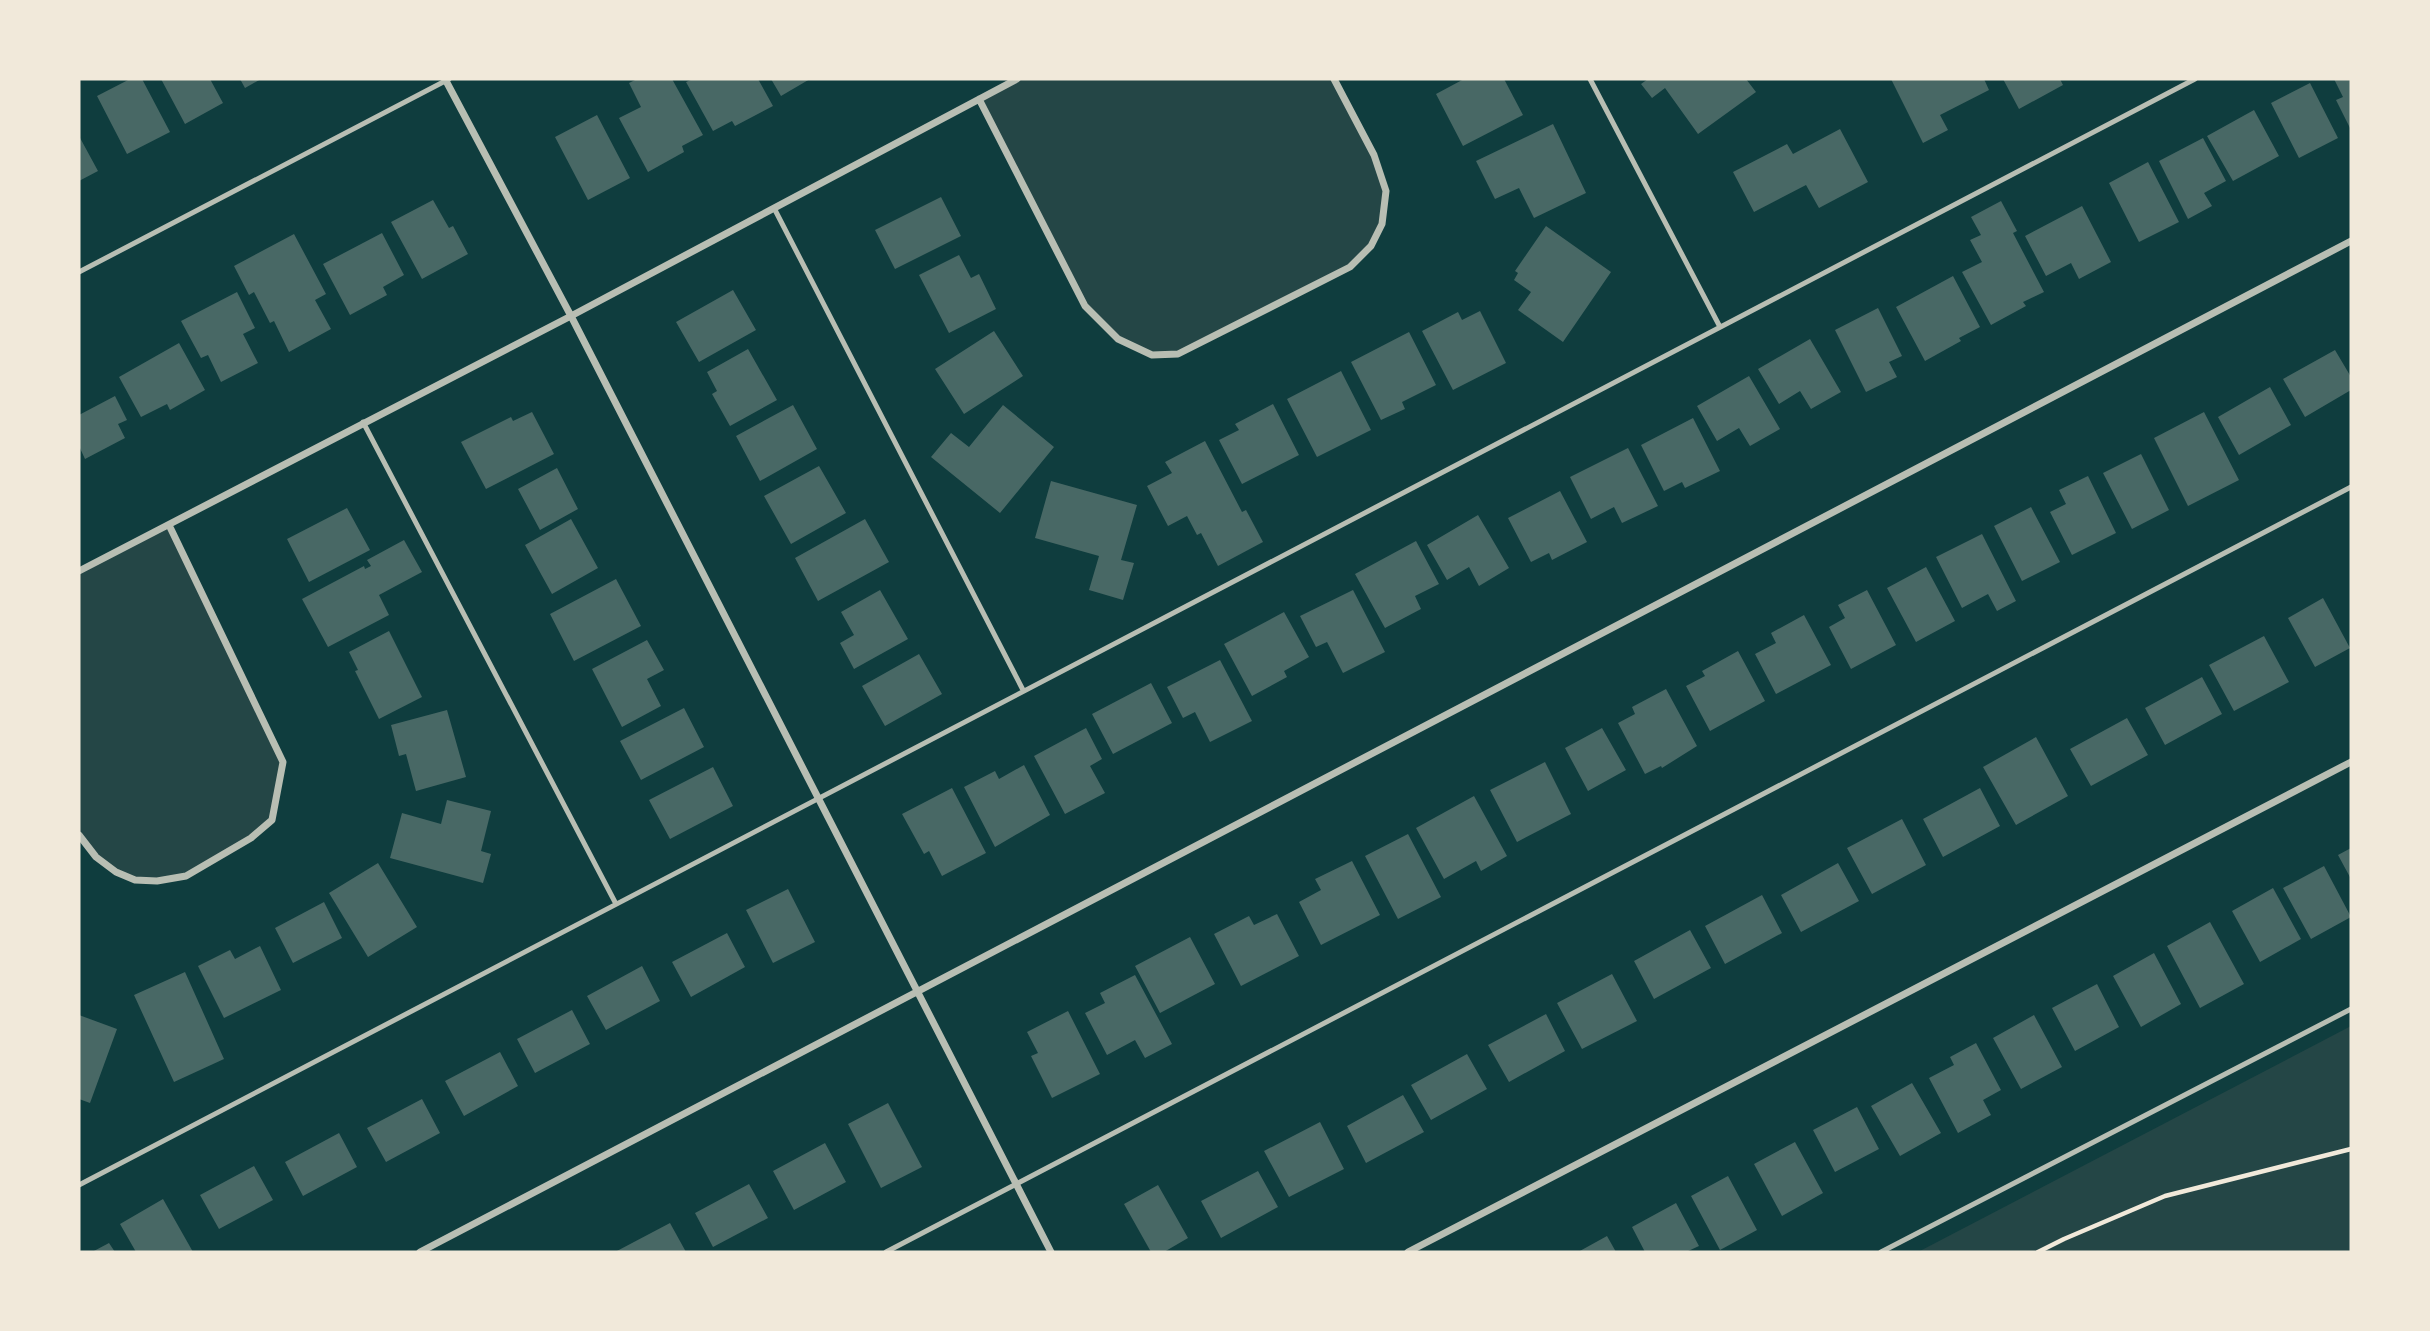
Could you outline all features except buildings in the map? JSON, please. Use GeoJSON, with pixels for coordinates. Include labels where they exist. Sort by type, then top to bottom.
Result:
{"type":"FeatureCollection","features":[{"type":"Feature","properties":{"kind":"street"},"geometry":{"type":"LineString","coordinates":[[447,79],[1051,1252]]}},
{"type":"Feature","properties":{"kind":"street"},"geometry":{"type":"LineString","coordinates":[[79,571],[571,316],[1017,79]]}},
{"type":"Feature","properties":{"kind":"street"},"geometry":{"type":"LineString","coordinates":[[979,99],[1085,306],[1118,339],[1152,355],[1178,354],[1350,267],[1371,246],[1382,224],[1386,191],[1374,155],[1334,79]]}},
{"type":"Feature","properties":{"kind":"street"},"geometry":{"type":"LineString","coordinates":[[420,1252],[2351,241]]}},
{"type":"Feature","properties":{"kind":"street"},"geometry":{"type":"LineString","coordinates":[[79,835],[96,857],[116,872],[135,880],[157,881],[186,876],[251,838],[272,820],[283,762],[169,526]]}},
{"type":"Feature","properties":{"kind":"street"},"geometry":{"type":"LineString","coordinates":[[1408,1252],[2351,762]]}},
{"type":"Feature","properties":{"kind":"lane"},"geometry":{"type":"LineString","coordinates":[[79,272],[447,79]]}},
{"type":"Feature","properties":{"kind":"lane"},"geometry":{"type":"LineString","coordinates":[[1590,79],[1720,327]]}},
{"type":"Feature","properties":{"kind":"lane"},"geometry":{"type":"LineString","coordinates":[[79,1185],[2195,79]]}},
{"type":"Feature","properties":{"kind":"lane"},"geometry":{"type":"LineString","coordinates":[[774,208],[1023,690]]}},
{"type":"Feature","properties":{"kind":"lane"},"geometry":{"type":"LineString","coordinates":[[363,422],[616,904]]}},
{"type":"Feature","properties":{"kind":"lane"},"geometry":{"type":"LineString","coordinates":[[886,1252],[2351,487]]}},
{"type":"Feature","properties":{"kind":"lane"},"geometry":{"type":"LineString","coordinates":[[1881,1252],[2351,1009]]}},
{"type":"Feature","properties":{"kind":"path"},"geometry":{"type":"LineString","coordinates":[[2038,1252],[2165,1196],[2351,1149]]}},
{"type":"Feature","properties":{"kind":"shaded area"},"geometry":{"type":"Polygon","coordinates":[[[1017,79],[1334,79],[1374,155],[1386,191],[1382,224],[1371,246],[1350,267],[1178,354],[1152,355],[1118,339],[1085,306],[979,99],[1017,79]]]}},
{"type":"Feature","properties":{"kind":"shaded area"},"geometry":{"type":"Polygon","coordinates":[[[169,525],[283,762],[272,820],[251,838],[186,876],[135,880],[116,872],[79,835],[79,571],[169,525]]]}},
{"type":"Feature","properties":{"kind":"shaded area"},"geometry":{"type":"Polygon","coordinates":[[[2351,1026],[2351,1252],[1918,1252],[2351,1026]]]}}]}
